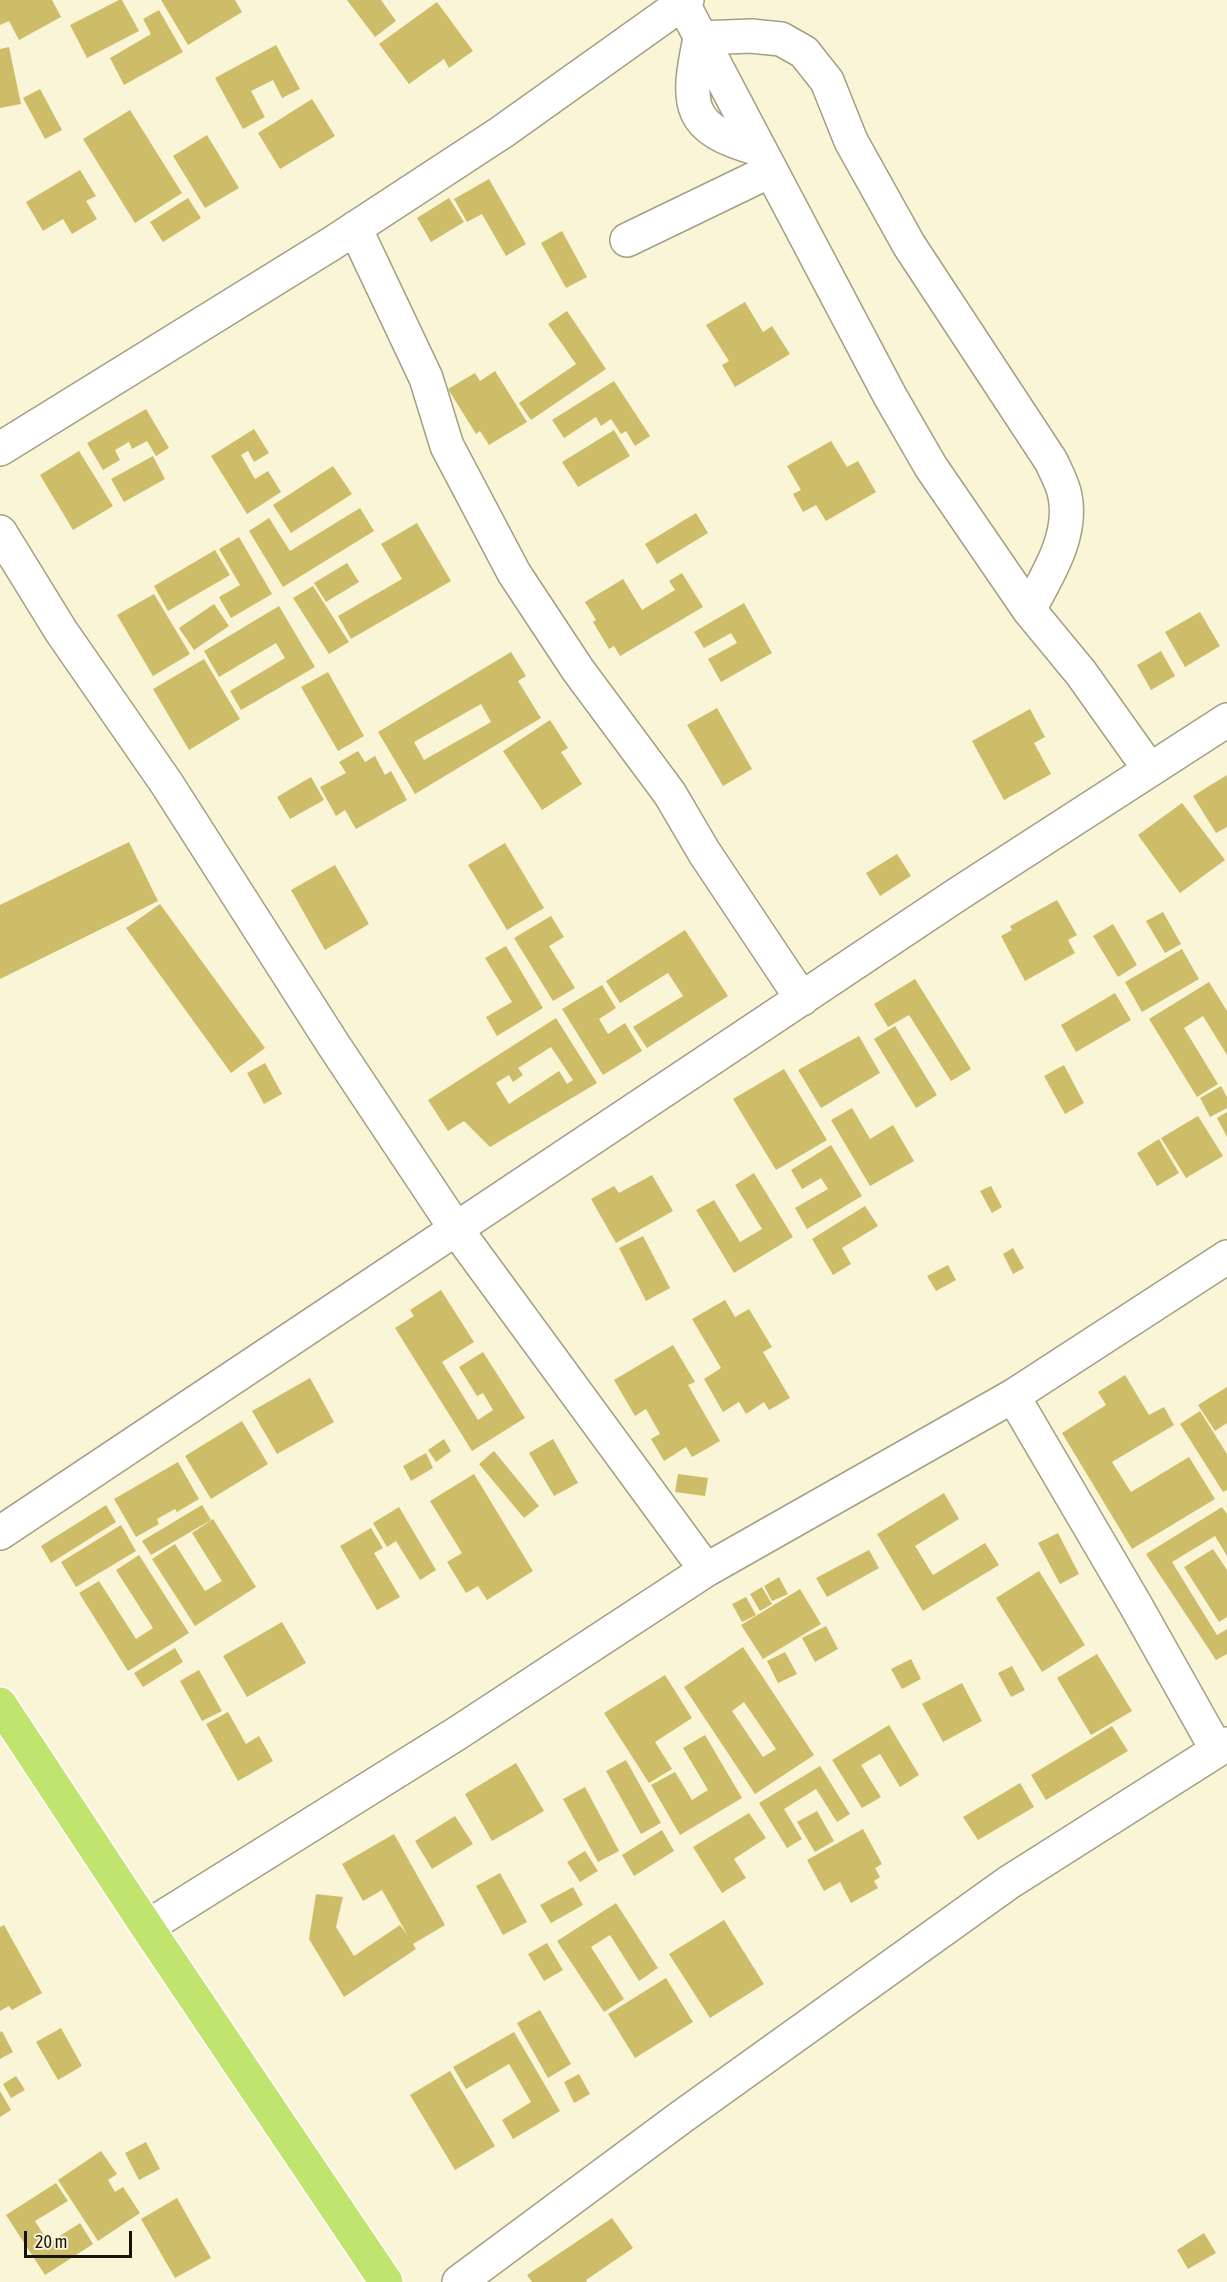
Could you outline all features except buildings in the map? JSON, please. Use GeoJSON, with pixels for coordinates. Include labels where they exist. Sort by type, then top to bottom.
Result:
{"type":"FeatureCollection","features":[{"type":"Feature","properties":{"kind":"highway"},"geometry":{"type":"LineString","coordinates":[[0,1704],[386,2282]]}},
{"type":"Feature","properties":{"kind":"street"},"geometry":{"type":"LineString","coordinates":[[0,449],[355,228],[502,132],[683,1],[764,160],[890,396],[931,467],[1029,610],[1081,674],[1150,770]]}},
{"type":"Feature","properties":{"kind":"street"},"geometry":{"type":"LineString","coordinates":[[700,38],[751,36],[781,39],[804,52],[827,81],[851,141],[909,245],[1051,461],[1065,494],[1067,517],[1062,541],[1029,610]]}},
{"type":"Feature","properties":{"kind":"street"},"geometry":{"type":"LineString","coordinates":[[627,240],[764,160]]}},
{"type":"Feature","properties":{"kind":"street"},"geometry":{"type":"LineString","coordinates":[[355,228],[426,378],[447,446],[514,573],[578,670],[670,794],[704,852],[802,999]]}},
{"type":"Feature","properties":{"kind":"street"},"geometry":{"type":"LineString","coordinates":[[0,532],[61,632],[167,784],[333,1044],[456,1229],[706,1570]]}},
{"type":"Feature","properties":{"kind":"street"},"geometry":{"type":"LineString","coordinates":[[0,1533],[958,894],[1227,720]]}},
{"type":"Feature","properties":{"kind":"street"},"geometry":{"type":"LineString","coordinates":[[147,1927],[456,1734],[706,1570],[1013,1396],[1227,1257]]}},
{"type":"Feature","properties":{"kind":"street"},"geometry":{"type":"LineString","coordinates":[[459,2282],[680,2118],[1008,1883],[1222,1747],[1013,1396]]}}]}
